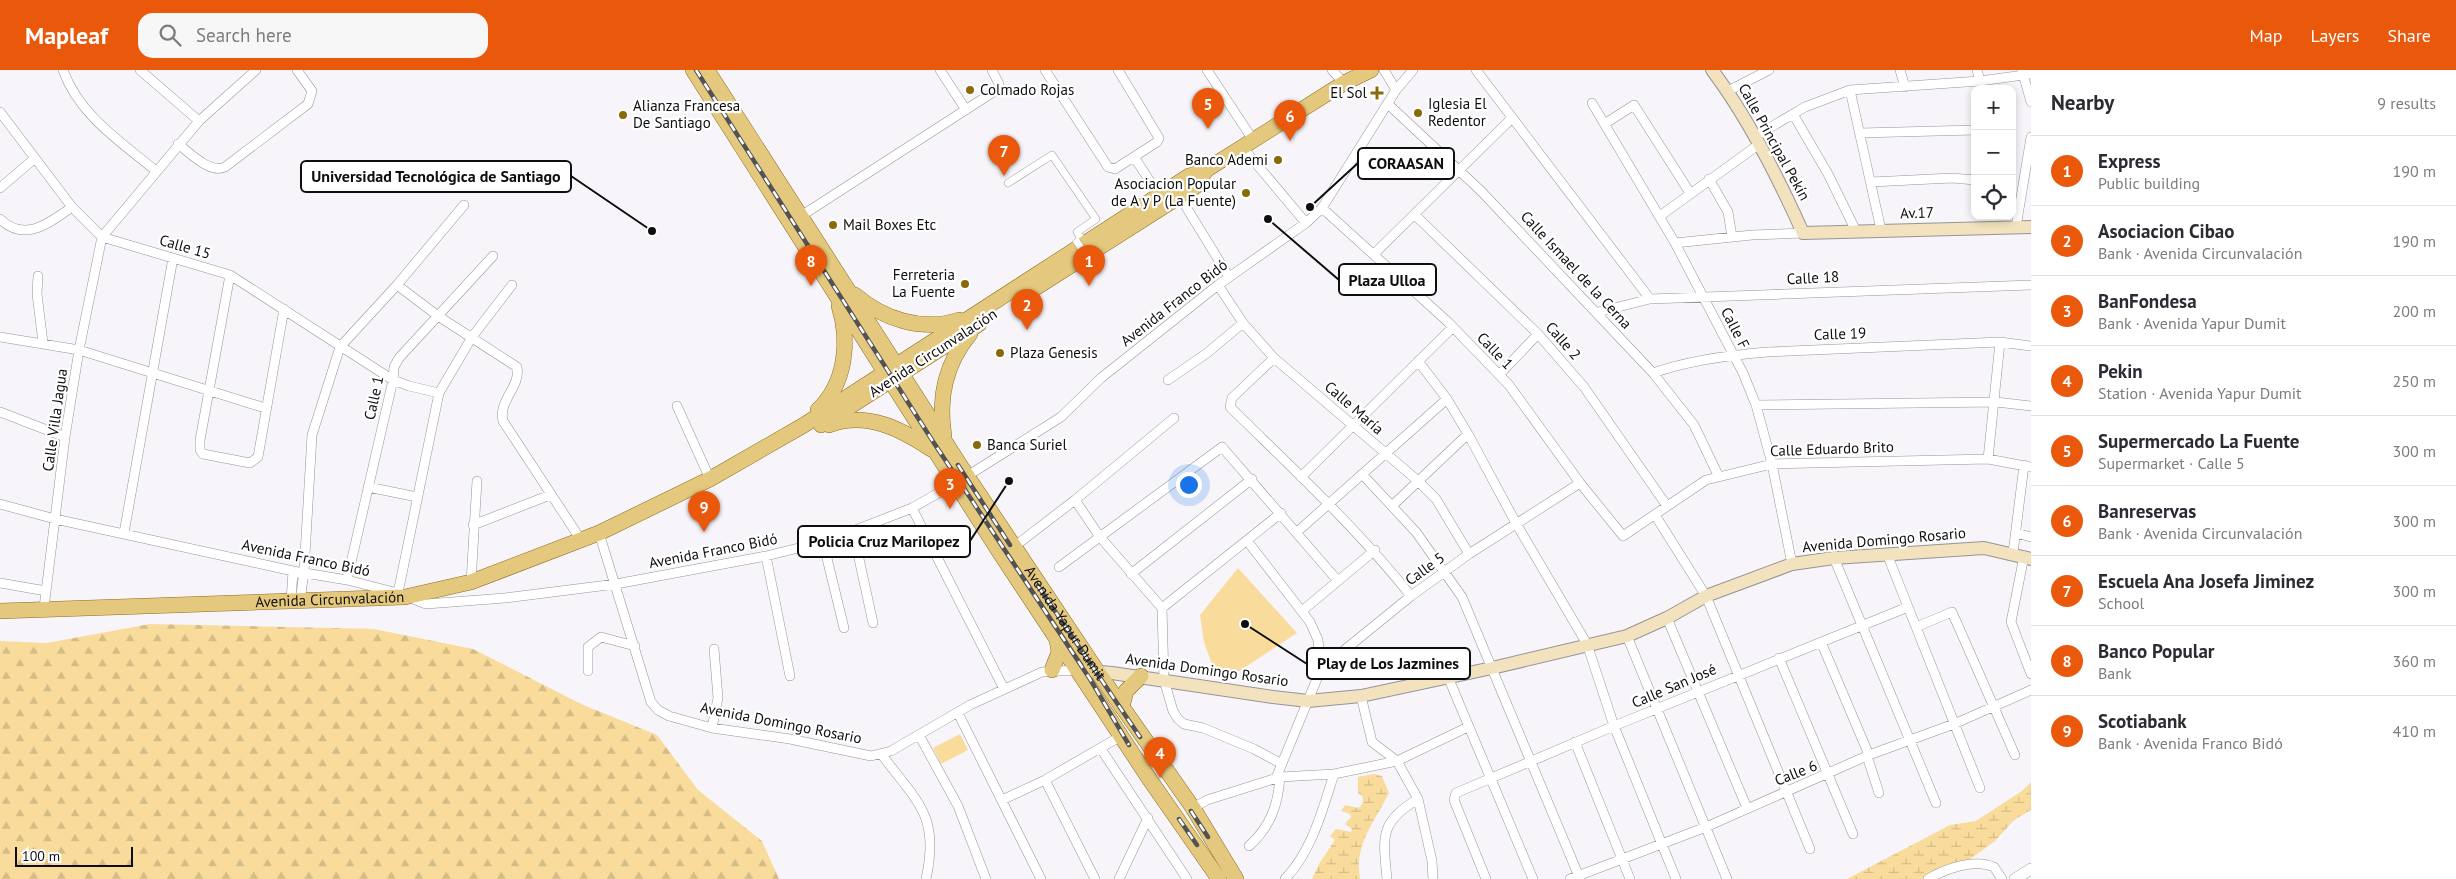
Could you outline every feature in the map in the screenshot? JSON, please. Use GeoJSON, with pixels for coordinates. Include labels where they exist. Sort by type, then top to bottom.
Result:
{"type":"FeatureCollection","features":[{"type":"Feature","properties":{"kind":"main road"},"geometry":{"type":"LineString","coordinates":[[693,70],[840,289],[896,320],[935,325],[976,319]]}},
{"type":"Feature","properties":{"kind":"main road"},"geometry":{"type":"LineString","coordinates":[[708,70],[801,216],[840,289],[845,348],[842,367],[834,387],[807,428]]}},
{"type":"Feature","properties":{"kind":"main road","name":"Avenida Circunvalación"},"geometry":{"type":"LineString","coordinates":[[976,319],[1084,261],[1163,201],[1189,176],[1206,170],[1344,83],[1371,70]]}},
{"type":"Feature","properties":{"kind":"main road","name":"Calle Principal Pekín"},"geometry":{"type":"LineString","coordinates":[[1712,70],[1728,91],[1756,141],[1803,233]]}},
{"type":"Feature","properties":{"kind":"main road","name":"Avenida Circunvalación"},"geometry":{"type":"LineString","coordinates":[[644,512],[691,497],[718,484],[1163,201],[1180,197],[1196,186],[1206,170]]}},
{"type":"Feature","properties":{"kind":"main road","name":"Av.17"},"geometry":{"type":"LineString","coordinates":[[1803,233],[2031,227]]}},
{"type":"Feature","properties":{"kind":"main road","name":"Avenida Yapur Dumit"},"geometry":{"type":"LineString","coordinates":[[840,289],[962,480],[1056,638],[1219,879]]}},
{"type":"Feature","properties":{"kind":"main road"},"geometry":{"type":"LineString","coordinates":[[807,428],[854,420],[872,421],[940,446],[944,384],[958,348],[976,319]]}},
{"type":"Feature","properties":{"kind":"main road","name":"Avenida Circunvalación"},"geometry":{"type":"LineString","coordinates":[[0,611],[44,608],[295,601],[402,595],[472,582],[599,533],[710,479],[807,428]]}},
{"type":"Feature","properties":{"kind":"main road","name":"Avenida Yapur Dumit"},"geometry":{"type":"LineString","coordinates":[[962,480],[1015,546],[1122,707],[1193,808],[1236,879]]}},
{"type":"Feature","properties":{"kind":"main road","name":"Avenida Domingo Rosario"},"geometry":{"type":"LineString","coordinates":[[1077,670],[1141,676],[1308,700],[1361,696],[1492,668],[1627,636],[1667,618],[1706,596],[1792,564],[1834,558],[1984,548],[2023,556]]}},
{"type":"Feature","properties":{"kind":"main road"},"geometry":{"type":"LineString","coordinates":[[1052,670],[1059,652],[1056,638]]}},
{"type":"Feature","properties":{"kind":"main road"},"geometry":{"type":"LineString","coordinates":[[1122,707],[1126,691],[1141,676]]}},
{"type":"Feature","properties":{"kind":"street"},"geometry":{"type":"LineString","coordinates":[[63,70],[77,100],[96,121],[156,171]]}},
{"type":"Feature","properties":{"kind":"street"},"geometry":{"type":"LineString","coordinates":[[140,70],[199,121]]}},
{"type":"Feature","properties":{"kind":"street"},"geometry":{"type":"LineString","coordinates":[[102,237],[199,121],[244,73],[256,70]]}},
{"type":"Feature","properties":{"kind":"street"},"geometry":{"type":"LineString","coordinates":[[178,144],[211,168],[220,169],[224,167],[308,104],[312,91],[297,70]]}},
{"type":"Feature","properties":{"kind":"street"},"geometry":{"type":"LineString","coordinates":[[940,70],[966,110]]}},
{"type":"Feature","properties":{"kind":"street"},"geometry":{"type":"LineString","coordinates":[[801,216],[998,89],[999,84],[992,70]]}},
{"type":"Feature","properties":{"kind":"street"},"geometry":{"type":"LineString","coordinates":[[1046,70],[1108,167],[1115,169],[1157,142],[1159,135],[1118,70]]}},
{"type":"Feature","properties":{"kind":"street"},"geometry":{"type":"LineString","coordinates":[[1207,70],[1248,144],[1306,223]]}},
{"type":"Feature","properties":{"kind":"street"},"geometry":{"type":"LineString","coordinates":[[1332,70],[1344,83]]}},
{"type":"Feature","properties":{"kind":"street"},"geometry":{"type":"LineString","coordinates":[[1384,70],[1396,90]]}},
{"type":"Feature","properties":{"kind":"street","name":"Avenida Franco Bidó"},"geometry":{"type":"LineString","coordinates":[[0,504],[55,519],[292,572],[304,572],[347,580],[402,595],[426,604],[454,603],[616,584],[766,556],[822,542],[912,508],[962,480],[1061,417],[1101,378],[1218,285],[1306,223],[1322,208],[1389,105],[1396,90],[1413,70]]}},
{"type":"Feature","properties":{"kind":"street"},"geometry":{"type":"LineString","coordinates":[[1476,70],[1511,119],[1570,192],[1650,299]]}},
{"type":"Feature","properties":{"kind":"street"},"geometry":{"type":"LineString","coordinates":[[1728,91],[1769,70]]}},
{"type":"Feature","properties":{"kind":"street"},"geometry":{"type":"LineString","coordinates":[[1900,70],[1905,86]]}},
{"type":"Feature","properties":{"kind":"street"},"geometry":{"type":"LineString","coordinates":[[1977,70],[1980,81]]}},
{"type":"Feature","properties":{"kind":"street"},"geometry":{"type":"LineString","coordinates":[[1660,216],[1793,114],[1850,90],[1980,81],[2026,73],[2031,102]]}},
{"type":"Feature","properties":{"kind":"street"},"geometry":{"type":"LineString","coordinates":[[1850,90],[1881,230]]}},
{"type":"Feature","properties":{"kind":"street","name":"Calle F"},"geometry":{"type":"LineString","coordinates":[[1592,103],[1606,123],[1675,243],[1733,354],[1756,405],[1772,464],[1792,564]]}},
{"type":"Feature","properties":{"kind":"street","name":"Calle Ismael de la Cerna"},"geometry":{"type":"LineString","coordinates":[[1389,105],[1459,169],[1598,312],[1653,373],[1694,424],[1718,475]]}},
{"type":"Feature","properties":{"kind":"street"},"geometry":{"type":"LineString","coordinates":[[1606,123],[1634,105],[1690,193]]}},
{"type":"Feature","properties":{"kind":"street","name":"Calle 15"},"geometry":{"type":"LineString","coordinates":[[0,112],[72,207],[102,237],[230,275],[393,380]]}},
{"type":"Feature","properties":{"kind":"street"},"geometry":{"type":"LineString","coordinates":[[1793,114],[1828,174],[1856,231]]}},
{"type":"Feature","properties":{"kind":"street"},"geometry":{"type":"LineString","coordinates":[[1375,253],[1511,119]]}},
{"type":"Feature","properties":{"kind":"street"},"geometry":{"type":"LineString","coordinates":[[1860,133],[1971,130]]}},
{"type":"Feature","properties":{"kind":"street"},"geometry":{"type":"LineString","coordinates":[[2016,193],[2031,137]]}},
{"type":"Feature","properties":{"kind":"street"},"geometry":{"type":"LineString","coordinates":[[1008,183],[1052,155],[1096,219],[1077,232],[1081,238],[1077,242],[1084,261]]}},
{"type":"Feature","properties":{"kind":"street"},"geometry":{"type":"LineString","coordinates":[[1134,156],[1163,201]]}},
{"type":"Feature","properties":{"kind":"street"},"geometry":{"type":"LineString","coordinates":[[0,188],[34,159]]}},
{"type":"Feature","properties":{"kind":"street"},"geometry":{"type":"LineString","coordinates":[[1871,182],[1952,178],[1971,180]]}},
{"type":"Feature","properties":{"kind":"street"},"geometry":{"type":"LineString","coordinates":[[1709,179],[1728,212],[1732,237]]}},
{"type":"Feature","properties":{"kind":"street"},"geometry":{"type":"LineString","coordinates":[[1180,197],[1229,277]]}},
{"type":"Feature","properties":{"kind":"street"},"geometry":{"type":"LineString","coordinates":[[295,601],[304,572],[312,435],[340,347],[397,285],[464,205]]}},
{"type":"Feature","properties":{"kind":"street"},"geometry":{"type":"LineString","coordinates":[[0,219],[8,226],[26,231],[45,226],[72,207]]}},
{"type":"Feature","properties":{"kind":"street","name":"Calle 1"},"geometry":{"type":"LineString","coordinates":[[1322,208],[1375,253],[1453,327],[1499,375],[1622,536]]}},
{"type":"Feature","properties":{"kind":"street","name":"Calle 2"},"geometry":{"type":"LineString","coordinates":[[1415,215],[1538,334],[1584,387],[1667,506]]}},
{"type":"Feature","properties":{"kind":"street"},"geometry":{"type":"LineString","coordinates":[[2016,220],[2016,227]]}},
{"type":"Feature","properties":{"kind":"street"},"geometry":{"type":"LineString","coordinates":[[1675,243],[1732,237],[1803,233]]}},
{"type":"Feature","properties":{"kind":"street","name":"Calle Villa Jagua"},"geometry":{"type":"LineString","coordinates":[[44,608],[65,437],[79,350],[102,237]]}},
{"type":"Feature","properties":{"kind":"street","name":"Calle 1"},"geometry":{"type":"LineString","coordinates":[[347,580],[393,380],[394,367],[398,358],[494,256]]}},
{"type":"Feature","properties":{"kind":"street"},"geometry":{"type":"LineString","coordinates":[[124,533],[173,258]]}},
{"type":"Feature","properties":{"kind":"street"},"geometry":{"type":"LineString","coordinates":[[230,275],[200,440],[200,450],[208,456],[250,463],[258,457],[265,408],[284,309]]}},
{"type":"Feature","properties":{"kind":"street"},"geometry":{"type":"LineString","coordinates":[[38,276],[37,294],[43,343]]}},
{"type":"Feature","properties":{"kind":"street","name":"Calle 18"},"geometry":{"type":"LineString","coordinates":[[1598,312],[1650,299],[2031,284]]}},
{"type":"Feature","properties":{"kind":"street"},"geometry":{"type":"LineString","coordinates":[[397,285],[438,316],[516,367],[518,375],[504,402],[503,421],[581,540]]}},
{"type":"Feature","properties":{"kind":"street"},"geometry":{"type":"LineString","coordinates":[[402,595],[417,497],[439,393],[472,338],[512,285]]}},
{"type":"Feature","properties":{"kind":"street","name":"Calle María"},"geometry":{"type":"LineString","coordinates":[[1218,285],[1243,323],[1274,358],[1417,480],[1436,499],[1469,554]]}},
{"type":"Feature","properties":{"kind":"street"},"geometry":{"type":"LineString","coordinates":[[1168,380],[1243,323]]}},
{"type":"Feature","properties":{"kind":"street"},"geometry":{"type":"LineString","coordinates":[[1301,477],[1453,327]]}},
{"type":"Feature","properties":{"kind":"street"},"geometry":{"type":"LineString","coordinates":[[1499,375],[1538,334]]}},
{"type":"Feature","properties":{"kind":"street"},"geometry":{"type":"LineString","coordinates":[[0,337],[79,350],[265,408]]}},
{"type":"Feature","properties":{"kind":"street"},"geometry":{"type":"LineString","coordinates":[[1988,459],[1996,402],[2000,342]]}},
{"type":"Feature","properties":{"kind":"street","name":"Calle 19"},"geometry":{"type":"LineString","coordinates":[[1653,373],[1679,364],[1733,354],[2000,342],[2031,346]]}},
{"type":"Feature","properties":{"kind":"street"},"geometry":{"type":"LineString","coordinates":[[1274,358],[1232,398],[1230,407],[1330,503],[1375,550],[1411,596]]}},
{"type":"Feature","properties":{"kind":"street"},"geometry":{"type":"LineString","coordinates":[[1418,361],[1447,398],[1517,525],[1587,644],[1614,726],[1676,879]]}},
{"type":"Feature","properties":{"kind":"street"},"geometry":{"type":"LineString","coordinates":[[393,380],[439,393]]}},
{"type":"Feature","properties":{"kind":"street"},"geometry":{"type":"LineString","coordinates":[[1297,532],[1447,398]]}},
{"type":"Feature","properties":{"kind":"street"},"geometry":{"type":"LineString","coordinates":[[1756,405],[1996,402],[2031,406]]}},
{"type":"Feature","properties":{"kind":"street"},"geometry":{"type":"LineString","coordinates":[[677,406],[710,479]]}},
{"type":"Feature","properties":{"kind":"street"},"geometry":{"type":"LineString","coordinates":[[0,412],[65,437]]}},
{"type":"Feature","properties":{"kind":"street"},"geometry":{"type":"LineString","coordinates":[[1015,546],[1075,500],[1174,418]]}},
{"type":"Feature","properties":{"kind":"street"},"geometry":{"type":"LineString","coordinates":[[1392,505],[1468,434]]}},
{"type":"Feature","properties":{"kind":"street"},"geometry":{"type":"LineString","coordinates":[[1059,567],[1219,448],[1226,449],[1338,581]]}},
{"type":"Feature","properties":{"kind":"street","name":"Calle Eduardo Brito"},"geometry":{"type":"LineString","coordinates":[[1622,536],[1706,480],[1718,475],[1772,464],[1988,459],[2028,466]]}},
{"type":"Feature","properties":{"kind":"street"},"geometry":{"type":"LineString","coordinates":[[2028,466],[2016,533],[2023,556],[2011,622],[2031,674]]}},
{"type":"Feature","properties":{"kind":"street"},"geometry":{"type":"LineString","coordinates":[[1362,474],[1416,532],[1462,598],[1576,878]]}},
{"type":"Feature","properties":{"kind":"street"},"geometry":{"type":"LineString","coordinates":[[1131,574],[1252,479]]}},
{"type":"Feature","properties":{"kind":"street"},"geometry":{"type":"LineString","coordinates":[[472,582],[473,525],[477,481]]}},
{"type":"Feature","properties":{"kind":"street","name":"Calle 5"},"geometry":{"type":"LineString","coordinates":[[1249,846],[1261,835],[1271,820],[1279,797],[1278,778],[1282,764],[1321,669],[1411,596],[1469,554],[1580,483]]}},
{"type":"Feature","properties":{"kind":"street"},"geometry":{"type":"LineString","coordinates":[[368,486],[417,497]]}},
{"type":"Feature","properties":{"kind":"street"},"geometry":{"type":"LineString","coordinates":[[473,525],[550,495]]}},
{"type":"Feature","properties":{"kind":"street"},"geometry":{"type":"LineString","coordinates":[[1075,500],[1100,537],[1162,608],[1164,680],[1173,711],[1184,724],[1203,728],[1254,749],[1282,764]]}},
{"type":"Feature","properties":{"kind":"street"},"geometry":{"type":"LineString","coordinates":[[912,508],[1004,689]]}},
{"type":"Feature","properties":{"kind":"street"},"geometry":{"type":"LineString","coordinates":[[1162,608],[1248,542],[1281,513]]}},
{"type":"Feature","properties":{"kind":"street"},"geometry":{"type":"LineString","coordinates":[[1655,515],[1706,596],[1810,849]]}},
{"type":"Feature","properties":{"kind":"street"},"geometry":{"type":"LineString","coordinates":[[852,531],[873,623]]}},
{"type":"Feature","properties":{"kind":"street","name":"Avenida Domingo Rosario"},"geometry":{"type":"LineString","coordinates":[[599,533],[654,706],[669,716],[712,728],[790,738],[858,755],[882,755],[1004,689],[1052,670],[1077,670]]}},
{"type":"Feature","properties":{"kind":"street"},"geometry":{"type":"LineString","coordinates":[[2016,533],[2031,537]]}},
{"type":"Feature","properties":{"kind":"street"},"geometry":{"type":"LineString","coordinates":[[822,542],[844,628]]}},
{"type":"Feature","properties":{"kind":"street"},"geometry":{"type":"LineString","coordinates":[[1248,542],[1302,611],[1318,640],[1321,669]]}},
{"type":"Feature","properties":{"kind":"street"},"geometry":{"type":"LineString","coordinates":[[1302,611],[1375,550]]}},
{"type":"Feature","properties":{"kind":"street"},"geometry":{"type":"LineString","coordinates":[[1887,554],[1980,788]]}},
{"type":"Feature","properties":{"kind":"street"},"geometry":{"type":"LineString","coordinates":[[766,556],[790,676]]}},
{"type":"Feature","properties":{"kind":"street"},"geometry":{"type":"LineString","coordinates":[[1834,558],[1936,803]]}},
{"type":"Feature","properties":{"kind":"street"},"geometry":{"type":"LineString","coordinates":[[292,572],[295,601]]}},
{"type":"Feature","properties":{"kind":"street"},"geometry":{"type":"LineString","coordinates":[[0,583],[46,591]]}},
{"type":"Feature","properties":{"kind":"street","name":"Calle San José"},"geometry":{"type":"LineString","coordinates":[[1486,879],[1454,796],[1456,793],[1739,674],[1908,607]]}},
{"type":"Feature","properties":{"kind":"street"},"geometry":{"type":"LineString","coordinates":[[1916,628],[1952,612],[2015,755]]}},
{"type":"Feature","properties":{"kind":"street"},"geometry":{"type":"LineString","coordinates":[[1667,618],[1747,808]]}},
{"type":"Feature","properties":{"kind":"street"},"geometry":{"type":"LineString","coordinates":[[1627,636],[1727,879]]}},
{"type":"Feature","properties":{"kind":"street"},"geometry":{"type":"LineString","coordinates":[[588,671],[588,647],[601,637],[635,646]]}},
{"type":"Feature","properties":{"kind":"street"},"geometry":{"type":"LineString","coordinates":[[1821,642],[1868,755],[1879,793]]}},
{"type":"Feature","properties":{"kind":"street"},"geometry":{"type":"LineString","coordinates":[[712,728],[718,698],[714,649]]}},
{"type":"Feature","properties":{"kind":"street"},"geometry":{"type":"LineString","coordinates":[[1779,658],[1853,834]]}},
{"type":"Feature","properties":{"kind":"street"},"geometry":{"type":"LineString","coordinates":[[1448,677],[1533,879]]}},
{"type":"Feature","properties":{"kind":"street","name":"Calle 6"},"geometry":{"type":"LineString","coordinates":[[1576,878],[1706,827],[1747,808],[1827,776],[1868,755],[1954,724],[2031,690]]}},
{"type":"Feature","properties":{"kind":"street"},"geometry":{"type":"LineString","coordinates":[[1361,696],[1372,742],[1397,761],[1418,799],[1432,861],[1433,879]]}},
{"type":"Feature","properties":{"kind":"street"},"geometry":{"type":"LineString","coordinates":[[958,713],[1041,879]]}},
{"type":"Feature","properties":{"kind":"street"},"geometry":{"type":"LineString","coordinates":[[1193,808],[1207,800],[1278,778],[1334,774],[1397,761],[1468,727]]}},
{"type":"Feature","properties":{"kind":"street"},"geometry":{"type":"LineString","coordinates":[[919,735],[958,806],[986,879]]}},
{"type":"Feature","properties":{"kind":"street"},"geometry":{"type":"LineString","coordinates":[[1002,800],[1045,780],[1121,736]]}},
{"type":"Feature","properties":{"kind":"street"},"geometry":{"type":"LineString","coordinates":[[1575,742],[1630,879]]}},
{"type":"Feature","properties":{"kind":"street"},"geometry":{"type":"LineString","coordinates":[[1101,749],[1187,879]]}},
{"type":"Feature","properties":{"kind":"street"},"geometry":{"type":"LineString","coordinates":[[882,755],[925,812],[931,836],[930,860],[926,879]]}},
{"type":"Feature","properties":{"kind":"street"},"geometry":{"type":"LineString","coordinates":[[1285,879],[1296,867],[1318,823],[1334,774]]}},
{"type":"Feature","properties":{"kind":"street"},"geometry":{"type":"LineString","coordinates":[[1045,780],[1095,879]]}},
{"type":"Feature","properties":{"kind":"street"},"geometry":{"type":"LineString","coordinates":[[1387,879],[1385,838],[1389,823],[1401,810],[1418,799]]}},
{"type":"Feature","properties":{"kind":"street"},"geometry":{"type":"LineString","coordinates":[[1119,879],[1148,818]]}},
{"type":"Feature","properties":{"kind":"street"},"geometry":{"type":"LineString","coordinates":[[1928,879],[1949,869],[1977,864],[1994,868],[2002,879]]}},
{"type":"Feature","properties":{"kind":"street"},"geometry":{"type":"LineString","coordinates":[[2015,879],[2031,869]]}},
{"type":"Feature","properties":{"kind":"green space"},"geometry":{"type":"Polygon","coordinates":[[[1238,568],[1297,633],[1227,679],[1215,673],[1204,642],[1200,615],[1238,568]]]}},
{"type":"Feature","properties":{"kind":"green space"},"geometry":{"type":"Polygon","coordinates":[[[150,624],[374,629],[473,649],[581,704],[657,735],[698,790],[762,841],[779,879],[0,879],[0,641],[47,643],[150,624]]]}},
{"type":"Feature","properties":{"kind":"green space"},"geometry":{"type":"Polygon","coordinates":[[[960,734],[968,750],[941,764],[933,748],[960,734]]]}},
{"type":"Feature","properties":{"kind":"green space"},"geometry":{"type":"Polygon","coordinates":[[[1374,774],[1382,776],[1389,793],[1363,844],[1359,866],[1360,879],[1312,879],[1319,864],[1335,840],[1330,836],[1336,829],[1351,832],[1352,829],[1345,824],[1351,817],[1350,814],[1341,811],[1345,805],[1358,808],[1362,804],[1362,796],[1358,793],[1358,777],[1374,774]]]}},
{"type":"Feature","properties":{"kind":"green space"},"geometry":{"type":"Polygon","coordinates":[[[2031,782],[2031,810],[2014,820],[1995,841],[1969,860],[1945,867],[1921,879],[1847,879],[1950,825],[1976,821],[2022,791],[2031,782]]]}},
{"type":"Feature","properties":{"kind":"railway"},"geometry":{"type":"LineString","coordinates":[[696,70],[932,440],[1090,679],[1129,745]]}},
{"type":"Feature","properties":{"kind":"railway"},"geometry":{"type":"LineString","coordinates":[[958,465],[1010,545]]}},
{"type":"Feature","properties":{"kind":"railway"},"geometry":{"type":"LineString","coordinates":[[1038,586],[1140,737]]}},
{"type":"Feature","properties":{"kind":"railway"},"geometry":{"type":"LineString","coordinates":[[1191,811],[1208,837]]}},
{"type":"Feature","properties":{"kind":"railway"},"geometry":{"type":"LineString","coordinates":[[1179,819],[1197,845]]}},
{"type":"Feature","properties":{"kind":"place","name":"Colmado Rojas"},"geometry":{"type":"Point","coordinates":[970,90]}},
{"type":"Feature","properties":{"kind":"place","name":"El Sol"},"geometry":{"type":"Point","coordinates":[1377,93]}},
{"type":"Feature","properties":{"kind":"place","name":"Iglesia El Redentor"},"geometry":{"type":"Point","coordinates":[1418,113]}},
{"type":"Feature","properties":{"kind":"place","name":"Alianza Francesa De Santiago"},"geometry":{"type":"Point","coordinates":[623,115]}},
{"type":"Feature","properties":{"kind":"place","name":"Supermercado La Fuente"},"geometry":{"type":"Point","coordinates":[1208,129]}},
{"type":"Feature","properties":{"kind":"place","name":"Banreservas"},"geometry":{"type":"Point","coordinates":[1290,141]}},
{"type":"Feature","properties":{"kind":"place","name":"Banco Ademi"},"geometry":{"type":"Point","coordinates":[1278,160]}},
{"type":"Feature","properties":{"kind":"place","name":"Escuela Ana Josefa Jiminez"},"geometry":{"type":"Point","coordinates":[1004,176]}},
{"type":"Feature","properties":{"kind":"place","name":"Asociacion Popular de A y P (La Fuente)"},"geometry":{"type":"Point","coordinates":[1246,193]}},
{"type":"Feature","properties":{"kind":"place","name":"CORAASAN"},"geometry":{"type":"Point","coordinates":[1310,207]}},
{"type":"Feature","properties":{"kind":"place","name":"Plaza Ulloa"},"geometry":{"type":"Point","coordinates":[1268,219]}},
{"type":"Feature","properties":{"kind":"place","name":"Mail Boxes Etc"},"geometry":{"type":"Point","coordinates":[833,225]}},
{"type":"Feature","properties":{"kind":"place","name":"Universidad Tecnológica de Santiago"},"geometry":{"type":"Point","coordinates":[652,231]}},
{"type":"Feature","properties":{"kind":"place","name":"Ferreteria La Fuente"},"geometry":{"type":"Point","coordinates":[965,284]}},
{"type":"Feature","properties":{"kind":"place","name":"Banco Popular"},"geometry":{"type":"Point","coordinates":[811,286]}},
{"type":"Feature","properties":{"kind":"place","name":"Express"},"geometry":{"type":"Point","coordinates":[1089,286]}},
{"type":"Feature","properties":{"kind":"place","name":"Asociacion Cibao"},"geometry":{"type":"Point","coordinates":[1027,330]}},
{"type":"Feature","properties":{"kind":"place","name":"Plaza Genesis"},"geometry":{"type":"Point","coordinates":[1000,353]}},
{"type":"Feature","properties":{"kind":"place","name":"Banca Suriel"},"geometry":{"type":"Point","coordinates":[977,445]}},
{"type":"Feature","properties":{"kind":"place","name":"Policia Cruz Marilopez"},"geometry":{"type":"Point","coordinates":[1009,481]}},
{"type":"Feature","properties":{"kind":"place","name":"BanFondesa"},"geometry":{"type":"Point","coordinates":[950,509]}},
{"type":"Feature","properties":{"kind":"place","name":"Scotiabank"},"geometry":{"type":"Point","coordinates":[704,532]}},
{"type":"Feature","properties":{"kind":"place","name":"Play de Los Jazmines"},"geometry":{"type":"Point","coordinates":[1245,624]}},
{"type":"Feature","properties":{"kind":"place","name":"Pekin"},"geometry":{"type":"Point","coordinates":[1160,778]}}]}
